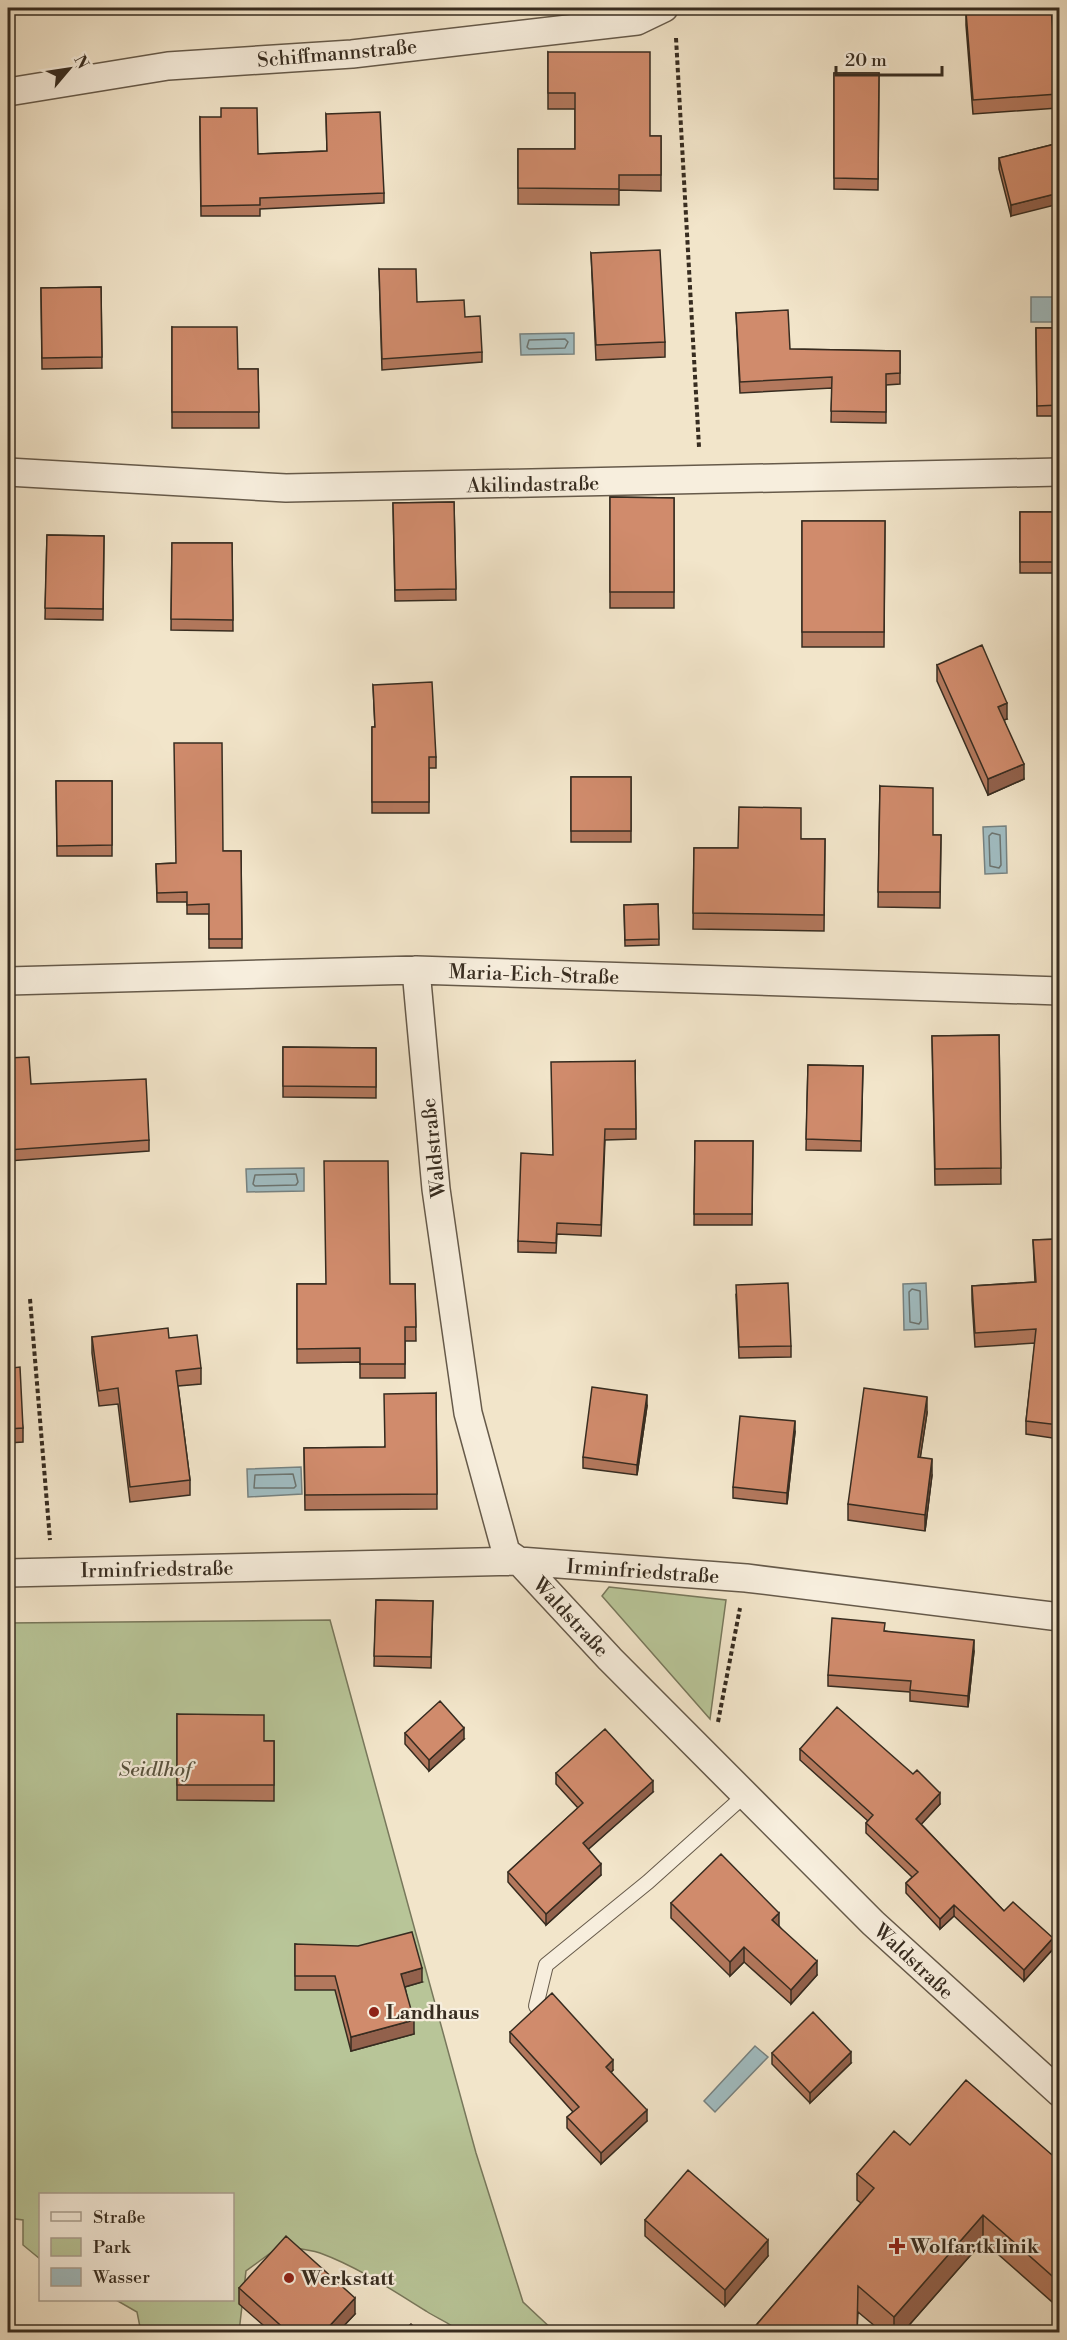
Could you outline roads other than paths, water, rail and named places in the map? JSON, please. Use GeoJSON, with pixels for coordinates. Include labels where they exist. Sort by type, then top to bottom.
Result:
{"type":"FeatureCollection","features":[{"type":"Feature","properties":{"kind":"street","name":"Schiffmannstraße"},"geometry":{"type":"LineString","coordinates":[[8,92],[168,66],[352,54],[670,19]]}},
{"type":"Feature","properties":{"kind":"street","name":"Akilindastraße"},"geometry":{"type":"LineString","coordinates":[[8,472],[286,489],[1059,472]]}},
{"type":"Feature","properties":{"kind":"street","name":"Maria-Eich-Straße"},"geometry":{"type":"LineString","coordinates":[[8,981],[416,970],[1059,991]]}},
{"type":"Feature","properties":{"kind":"street","name":"Waldstraße"},"geometry":{"type":"LineString","coordinates":[[416,970],[436,1189],[468,1413],[506,1552],[519,1561],[710,1760],[873,1923],[1059,2093]]}},
{"type":"Feature","properties":{"kind":"street","name":"Irminfriedstraße"},"geometry":{"type":"LineString","coordinates":[[8,1573],[519,1561],[746,1578],[1059,1617]]}},
{"type":"Feature","properties":{"kind":"lane"},"geometry":{"type":"LineString","coordinates":[[536,2006],[546,1965],[648,1882],[745,1795]]}},
{"type":"Feature","properties":{"kind":"water"},"geometry":{"type":"Polygon","coordinates":[[[1031,297],[1059,297],[1059,322],[1031,322],[1031,297]]]}},
{"type":"Feature","properties":{"kind":"water"},"geometry":{"type":"Polygon","coordinates":[[[574,333],[574,354],[521,355],[520,334],[574,333]]]}},
{"type":"Feature","properties":{"kind":"water"},"geometry":{"type":"Polygon","coordinates":[[[1006,826],[1007,873],[985,874],[983,827],[1006,826]]]}},
{"type":"Feature","properties":{"kind":"water"},"geometry":{"type":"Polygon","coordinates":[[[304,1168],[304,1191],[247,1192],[246,1169],[304,1168]]]}},
{"type":"Feature","properties":{"kind":"water"},"geometry":{"type":"Polygon","coordinates":[[[926,1283],[928,1329],[904,1330],[903,1284],[926,1283]]]}},
{"type":"Feature","properties":{"kind":"water"},"geometry":{"type":"Polygon","coordinates":[[[301,1467],[302,1494],[248,1497],[247,1469],[301,1467]]]}},
{"type":"Feature","properties":{"kind":"water"},"geometry":{"type":"Polygon","coordinates":[[[755,2046],[768,2057],[715,2112],[704,2101],[755,2046]]]}},
{"type":"Feature","properties":{"kind":"place","name":"Landhaus"},"geometry":{"type":"Point","coordinates":[374,2012]}},
{"type":"Feature","properties":{"kind":"place","name":"Wolfartklinik"},"geometry":{"type":"Point","coordinates":[897,2246]}},
{"type":"Feature","properties":{"kind":"place","name":"Werkstatt"},"geometry":{"type":"Point","coordinates":[289,2278]}},
{"type":"Feature","properties":{"kind":"park label","name":"Seidlhof"},"geometry":{"type":"Point","coordinates":[155,1769]}}]}
